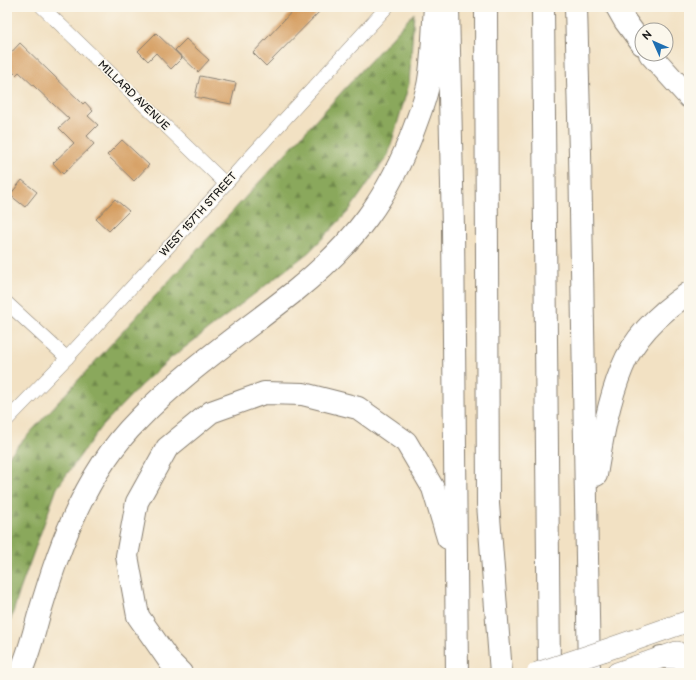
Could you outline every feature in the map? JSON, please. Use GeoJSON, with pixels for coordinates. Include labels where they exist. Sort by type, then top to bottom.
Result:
{"type":"FeatureCollection","features":[{"type":"Feature","properties":{"kind":"highway"},"geometry":{"type":"LineString","coordinates":[[20,673],[32,640],[51,576],[71,522],[97,472],[116,444],[137,420],[170,388],[295,291],[339,253],[357,232],[387,188],[410,140],[429,80],[435,7]]}},
{"type":"Feature","properties":{"kind":"highway"},"geometry":{"type":"LineString","coordinates":[[448,7],[453,228],[457,673]]}},
{"type":"Feature","properties":{"kind":"highway"},"geometry":{"type":"LineString","coordinates":[[486,7],[488,504],[501,673]]}},
{"type":"Feature","properties":{"kind":"highway"},"geometry":{"type":"LineString","coordinates":[[543,7],[549,673]]}},
{"type":"Feature","properties":{"kind":"highway"},"geometry":{"type":"LineString","coordinates":[[576,7],[589,673]]}},
{"type":"Feature","properties":{"kind":"highway"},"geometry":{"type":"LineString","coordinates":[[617,7],[624,21],[634,34]]}},
{"type":"Feature","properties":{"kind":"highway"},"geometry":{"type":"LineString","coordinates":[[657,62],[689,97]]}},
{"type":"Feature","properties":{"kind":"highway"},"geometry":{"type":"LineString","coordinates":[[587,534],[603,430],[622,367],[637,342],[656,318],[689,293]]}},
{"type":"Feature","properties":{"kind":"highway"},"geometry":{"type":"LineString","coordinates":[[181,673],[170,662],[138,616],[127,556],[137,502],[167,448],[211,412],[264,393],[303,394],[358,408],[406,442],[433,488],[455,564]]}},
{"type":"Feature","properties":{"kind":"highway"},"geometry":{"type":"LineString","coordinates":[[661,657],[689,658]]}},
{"type":"Feature","properties":{"kind":"main road"},"geometry":{"type":"LineString","coordinates":[[537,673],[689,621]]}},
{"type":"Feature","properties":{"kind":"main road"},"geometry":{"type":"LineString","coordinates":[[617,673],[689,647]]}},
{"type":"Feature","properties":{"kind":"street","name":"MILLARD AVENUE"},"geometry":{"type":"LineString","coordinates":[[42,7],[226,184]]}},
{"type":"Feature","properties":{"kind":"street","name":"WEST 157TH STREET"},"geometry":{"type":"LineString","coordinates":[[7,420],[66,358],[387,7]]}},
{"type":"Feature","properties":{"kind":"street"},"geometry":{"type":"LineString","coordinates":[[7,303],[66,358]]}},
{"type":"Feature","properties":{"kind":"green space"},"geometry":{"type":"Polygon","coordinates":[[[414,13],[409,84],[388,155],[348,212],[309,252],[171,358],[141,385],[100,428],[57,488],[20,590],[7,632],[7,458],[414,13]]]}},
{"type":"Feature","properties":{"kind":"building"},"geometry":{"type":"Polygon","coordinates":[[[296,7],[324,7],[266,66],[253,53],[296,7]]]}},
{"type":"Feature","properties":{"kind":"building"},"geometry":{"type":"Polygon","coordinates":[[[156,33],[182,58],[171,69],[156,53],[148,61],[138,51],[156,33]]]}},
{"type":"Feature","properties":{"kind":"building"},"geometry":{"type":"Polygon","coordinates":[[[186,39],[209,60],[198,72],[175,50],[186,39]]]}},
{"type":"Feature","properties":{"kind":"building"},"geometry":{"type":"Polygon","coordinates":[[[20,43],[83,104],[85,102],[93,111],[88,116],[98,125],[87,136],[94,144],[63,174],[53,163],[74,143],[59,128],[69,119],[19,72],[16,75],[7,66],[7,57],[20,43]]]}},
{"type":"Feature","properties":{"kind":"building"},"geometry":{"type":"Polygon","coordinates":[[[200,76],[236,83],[231,104],[195,97],[200,76]]]}},
{"type":"Feature","properties":{"kind":"building"},"geometry":{"type":"Polygon","coordinates":[[[122,140],[149,165],[134,181],[107,155],[122,140]]]}},
{"type":"Feature","properties":{"kind":"building"},"geometry":{"type":"Polygon","coordinates":[[[22,180],[37,192],[25,207],[10,195],[22,180]]]}},
{"type":"Feature","properties":{"kind":"building"},"geometry":{"type":"Polygon","coordinates":[[[115,199],[129,211],[109,231],[96,219],[115,199]]]}}]}
